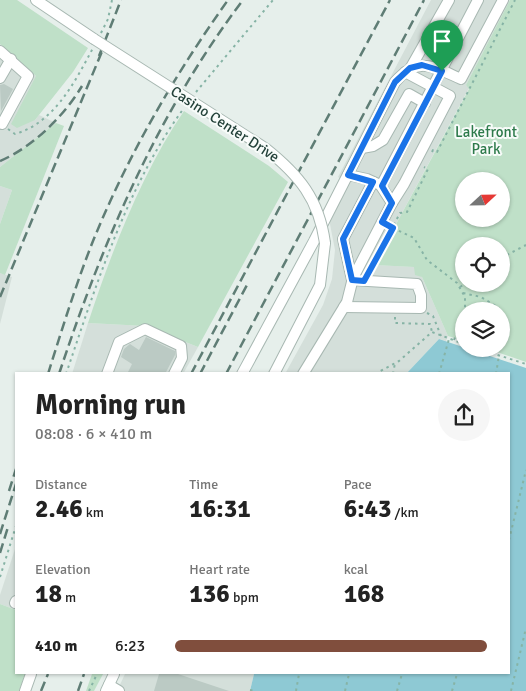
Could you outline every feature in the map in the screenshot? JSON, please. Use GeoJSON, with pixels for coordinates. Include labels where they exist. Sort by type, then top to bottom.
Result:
{"type":"FeatureCollection","features":[{"type":"Feature","properties":{"kind":"street","name":"Casino Center Drive"},"geometry":{"type":"LineString","coordinates":[[36,0],[265,148],[287,166],[307,189],[318,212],[325,242],[320,285],[275,372]]}},
{"type":"Feature","properties":{"kind":"street"},"geometry":{"type":"LineString","coordinates":[[243,372],[348,175],[395,82],[408,70],[449,0]]}},
{"type":"Feature","properties":{"kind":"street"},"geometry":{"type":"LineString","coordinates":[[352,280],[343,239],[425,103],[478,0]]}},
{"type":"Feature","properties":{"kind":"street"},"geometry":{"type":"LineString","coordinates":[[408,70],[428,65],[461,79],[503,0]]}},
{"type":"Feature","properties":{"kind":"street"},"geometry":{"type":"LineString","coordinates":[[0,51],[28,76],[1,124]]}},
{"type":"Feature","properties":{"kind":"street"},"geometry":{"type":"LineString","coordinates":[[0,78],[11,59]]}},
{"type":"Feature","properties":{"kind":"street"},"geometry":{"type":"LineString","coordinates":[[304,372],[344,306],[352,280],[450,96],[408,70]]}},
{"type":"Feature","properties":{"kind":"street"},"geometry":{"type":"LineString","coordinates":[[362,148],[378,143],[396,120],[409,94],[425,103]]}},
{"type":"Feature","properties":{"kind":"street"},"geometry":{"type":"LineString","coordinates":[[348,175],[377,184],[392,203]]}},
{"type":"Feature","properties":{"kind":"street"},"geometry":{"type":"LineString","coordinates":[[344,306],[421,308],[422,295],[417,284],[352,280]]}},
{"type":"Feature","properties":{"kind":"street"},"geometry":{"type":"LineString","coordinates":[[108,372],[119,342],[145,329],[181,346],[182,358],[175,372]]}},
{"type":"Feature","properties":{"kind":"street"},"geometry":{"type":"LineString","coordinates":[[25,691],[32,674]]}},
{"type":"Feature","properties":{"kind":"street"},"geometry":{"type":"LineString","coordinates":[[114,674],[107,688],[120,691]]}},
{"type":"Feature","properties":{"kind":"path"},"geometry":{"type":"LineString","coordinates":[[1,124],[15,134],[25,131],[39,123],[70,89],[108,19],[112,0]]}},
{"type":"Feature","properties":{"kind":"path"},"geometry":{"type":"LineString","coordinates":[[192,97],[272,0]]}},
{"type":"Feature","properties":{"kind":"path"},"geometry":{"type":"LineString","coordinates":[[429,158],[433,150],[437,152],[515,0]]}},
{"type":"Feature","properties":{"kind":"path"},"geometry":{"type":"LineString","coordinates":[[67,372],[109,251],[164,136],[186,105]]}},
{"type":"Feature","properties":{"kind":"path"},"geometry":{"type":"LineString","coordinates":[[364,281],[400,213],[407,212],[428,169],[424,167]]}},
{"type":"Feature","properties":{"kind":"path"},"geometry":{"type":"LineString","coordinates":[[382,222],[414,238],[427,260],[455,283]]}},
{"type":"Feature","properties":{"kind":"path"},"geometry":{"type":"LineString","coordinates":[[510,253],[526,245]]}},
{"type":"Feature","properties":{"kind":"path"},"geometry":{"type":"LineString","coordinates":[[463,302],[463,293],[481,297],[489,302]]}},
{"type":"Feature","properties":{"kind":"path"},"geometry":{"type":"LineString","coordinates":[[421,308],[433,316],[441,336]]}},
{"type":"Feature","properties":{"kind":"path"},"geometry":{"type":"LineString","coordinates":[[396,314],[395,323],[430,324],[432,332]]}},
{"type":"Feature","properties":{"kind":"path"},"geometry":{"type":"LineString","coordinates":[[432,332],[454,340]]}},
{"type":"Feature","properties":{"kind":"path"},"geometry":{"type":"LineString","coordinates":[[379,372],[396,364],[432,332]]}},
{"type":"Feature","properties":{"kind":"path"},"geometry":{"type":"LineString","coordinates":[[440,372],[449,339]]}},
{"type":"Feature","properties":{"kind":"path"},"geometry":{"type":"LineString","coordinates":[[496,372],[498,357]]}},
{"type":"Feature","properties":{"kind":"path"},"geometry":{"type":"LineString","coordinates":[[504,357],[526,364]]}},
{"type":"Feature","properties":{"kind":"path"},"geometry":{"type":"LineString","coordinates":[[394,372],[396,364]]}},
{"type":"Feature","properties":{"kind":"path"},"geometry":{"type":"LineString","coordinates":[[510,536],[526,470]]}},
{"type":"Feature","properties":{"kind":"path"},"geometry":{"type":"LineString","coordinates":[[0,577],[15,529]]}},
{"type":"Feature","properties":{"kind":"path"},"geometry":{"type":"LineString","coordinates":[[511,691],[526,628]]}},
{"type":"Feature","properties":{"kind":"path"},"geometry":{"type":"LineString","coordinates":[[89,691],[97,674]]}},
{"type":"Feature","properties":{"kind":"path"},"geometry":{"type":"LineString","coordinates":[[296,691],[300,674]]}},
{"type":"Feature","properties":{"kind":"path"},"geometry":{"type":"LineString","coordinates":[[345,691],[349,674]]}},
{"type":"Feature","properties":{"kind":"path"},"geometry":{"type":"LineString","coordinates":[[398,691],[402,674]]}},
{"type":"Feature","properties":{"kind":"path"},"geometry":{"type":"LineString","coordinates":[[452,691],[457,674]]}},
{"type":"Feature","properties":{"kind":"path"},"geometry":{"type":"LineString","coordinates":[[250,690],[255,691]]}},
{"type":"Feature","properties":{"kind":"shaded area"},"geometry":{"type":"Polygon","coordinates":[[[431,0],[510,0],[466,85],[469,88],[374,265],[415,267],[422,277],[448,336],[446,341],[439,339],[408,372],[286,372],[323,305],[332,279],[335,250],[329,219],[348,183],[338,177],[431,0]]]}},
{"type":"Feature","properties":{"kind":"shaded area"},"geometry":{"type":"Polygon","coordinates":[[[0,44],[36,76],[35,120],[39,115],[56,123],[0,167],[0,44]]]}},
{"type":"Feature","properties":{"kind":"shaded area"},"geometry":{"type":"Polygon","coordinates":[[[0,186],[12,190],[0,224],[0,186]]]}},
{"type":"Feature","properties":{"kind":"shaded area"},"geometry":{"type":"Polygon","coordinates":[[[0,273],[12,277],[0,324],[0,273]]]}},
{"type":"Feature","properties":{"kind":"shaded area"},"geometry":{"type":"Polygon","coordinates":[[[88,323],[145,326],[198,347],[184,372],[73,372],[88,323]]]}},
{"type":"Feature","properties":{"kind":"shaded area"},"geometry":{"type":"Polygon","coordinates":[[[15,549],[15,610],[0,604],[0,595],[15,549]]]}},
{"type":"Feature","properties":{"kind":"shaded area"},"geometry":{"type":"Polygon","coordinates":[[[125,674],[254,674],[250,691],[117,691],[125,674]]]}},
{"type":"Feature","properties":{"kind":"green space"},"geometry":{"type":"Polygon","coordinates":[[[0,0],[17,0],[88,48],[73,72],[35,120],[17,128],[11,124],[36,76],[0,44],[0,0]]]}},
{"type":"Feature","properties":{"kind":"green space","name":"Lakefront Park"},"geometry":{"type":"Polygon","coordinates":[[[510,0],[526,0],[526,362],[510,357],[510,302],[455,302],[455,338],[448,336],[422,277],[415,275],[414,267],[374,265],[469,89],[466,85],[510,0]]]}},
{"type":"Feature","properties":{"kind":"green space"},"geometry":{"type":"Polygon","coordinates":[[[184,111],[269,166],[288,182],[198,347],[145,326],[88,323],[117,241],[141,186],[184,111]]]}},
{"type":"Feature","properties":{"kind":"green space"},"geometry":{"type":"Polygon","coordinates":[[[56,123],[64,126],[5,275],[0,273],[0,224],[12,190],[0,186],[0,167],[56,123]]]}},
{"type":"Feature","properties":{"kind":"green space"},"geometry":{"type":"Polygon","coordinates":[[[0,604],[15,610],[15,674],[25,674],[19,691],[0,691],[0,604]]]}},
{"type":"Feature","properties":{"kind":"green space"},"geometry":{"type":"Polygon","coordinates":[[[92,674],[103,674],[94,691],[86,691],[92,674]]]}},
{"type":"Feature","properties":{"kind":"water"},"geometry":{"type":"Polygon","coordinates":[[[439,339],[455,344],[455,357],[493,357],[526,368],[526,691],[250,691],[254,674],[510,674],[510,372],[408,372],[439,339]]]}},
{"type":"Feature","properties":{"kind":"building"},"geometry":{"type":"Polygon","coordinates":[[[4,84],[13,89],[1,111],[0,85],[4,84]]]}},
{"type":"Feature","properties":{"kind":"building"},"geometry":{"type":"Polygon","coordinates":[[[146,337],[175,351],[175,355],[166,372],[128,372],[132,364],[121,357],[124,349],[130,344],[139,350],[146,337]]]}},
{"type":"Feature","properties":{"kind":"building"},"geometry":{"type":"Polygon","coordinates":[[[159,674],[178,674],[229,691],[154,691],[159,674]]]}},
{"type":"Feature","properties":{"kind":"railway"},"geometry":{"type":"LineString","coordinates":[[99,56],[121,0]]}},
{"type":"Feature","properties":{"kind":"railway"},"geometry":{"type":"LineString","coordinates":[[49,372],[87,257],[121,178],[171,87],[228,0]]}},
{"type":"Feature","properties":{"kind":"railway"},"geometry":{"type":"LineString","coordinates":[[60,372],[94,275],[114,227],[159,132],[212,43],[243,0]]}},
{"type":"Feature","properties":{"kind":"railway"},"geometry":{"type":"LineString","coordinates":[[192,372],[390,0]]}},
{"type":"Feature","properties":{"kind":"railway"},"geometry":{"type":"LineString","coordinates":[[227,372],[424,0]]}},
{"type":"Feature","properties":{"kind":"railway"},"geometry":{"type":"LineString","coordinates":[[0,297],[103,49]]}},
{"type":"Feature","properties":{"kind":"railway"},"geometry":{"type":"LineString","coordinates":[[0,161],[24,148],[47,130],[82,86]]}},
{"type":"Feature","properties":{"kind":"railway"},"geometry":{"type":"LineString","coordinates":[[201,372],[248,283]]}},
{"type":"Feature","properties":{"kind":"railway"},"geometry":{"type":"LineString","coordinates":[[9,491],[15,472]]}},
{"type":"Feature","properties":{"kind":"railway"},"geometry":{"type":"LineString","coordinates":[[0,534],[15,487]]}},
{"type":"Feature","properties":{"kind":"railway"},"geometry":{"type":"LineString","coordinates":[[0,553],[8,527]]}},
{"type":"Feature","properties":{"kind":"railway"},"geometry":{"type":"LineString","coordinates":[[41,691],[48,674]]}},
{"type":"Feature","properties":{"kind":"railway"},"geometry":{"type":"LineString","coordinates":[[78,691],[84,674]]}},
{"type":"Feature","properties":{"kind":"route"},"geometry":{"type":"LineString","coordinates":[[422,65],[428,65],[442,71],[382,186],[392,203],[382,222],[393,228],[364,281],[352,280],[343,239],[373,182],[367,178],[348,175],[395,82],[401,75],[410,68],[422,65]]}}]}
